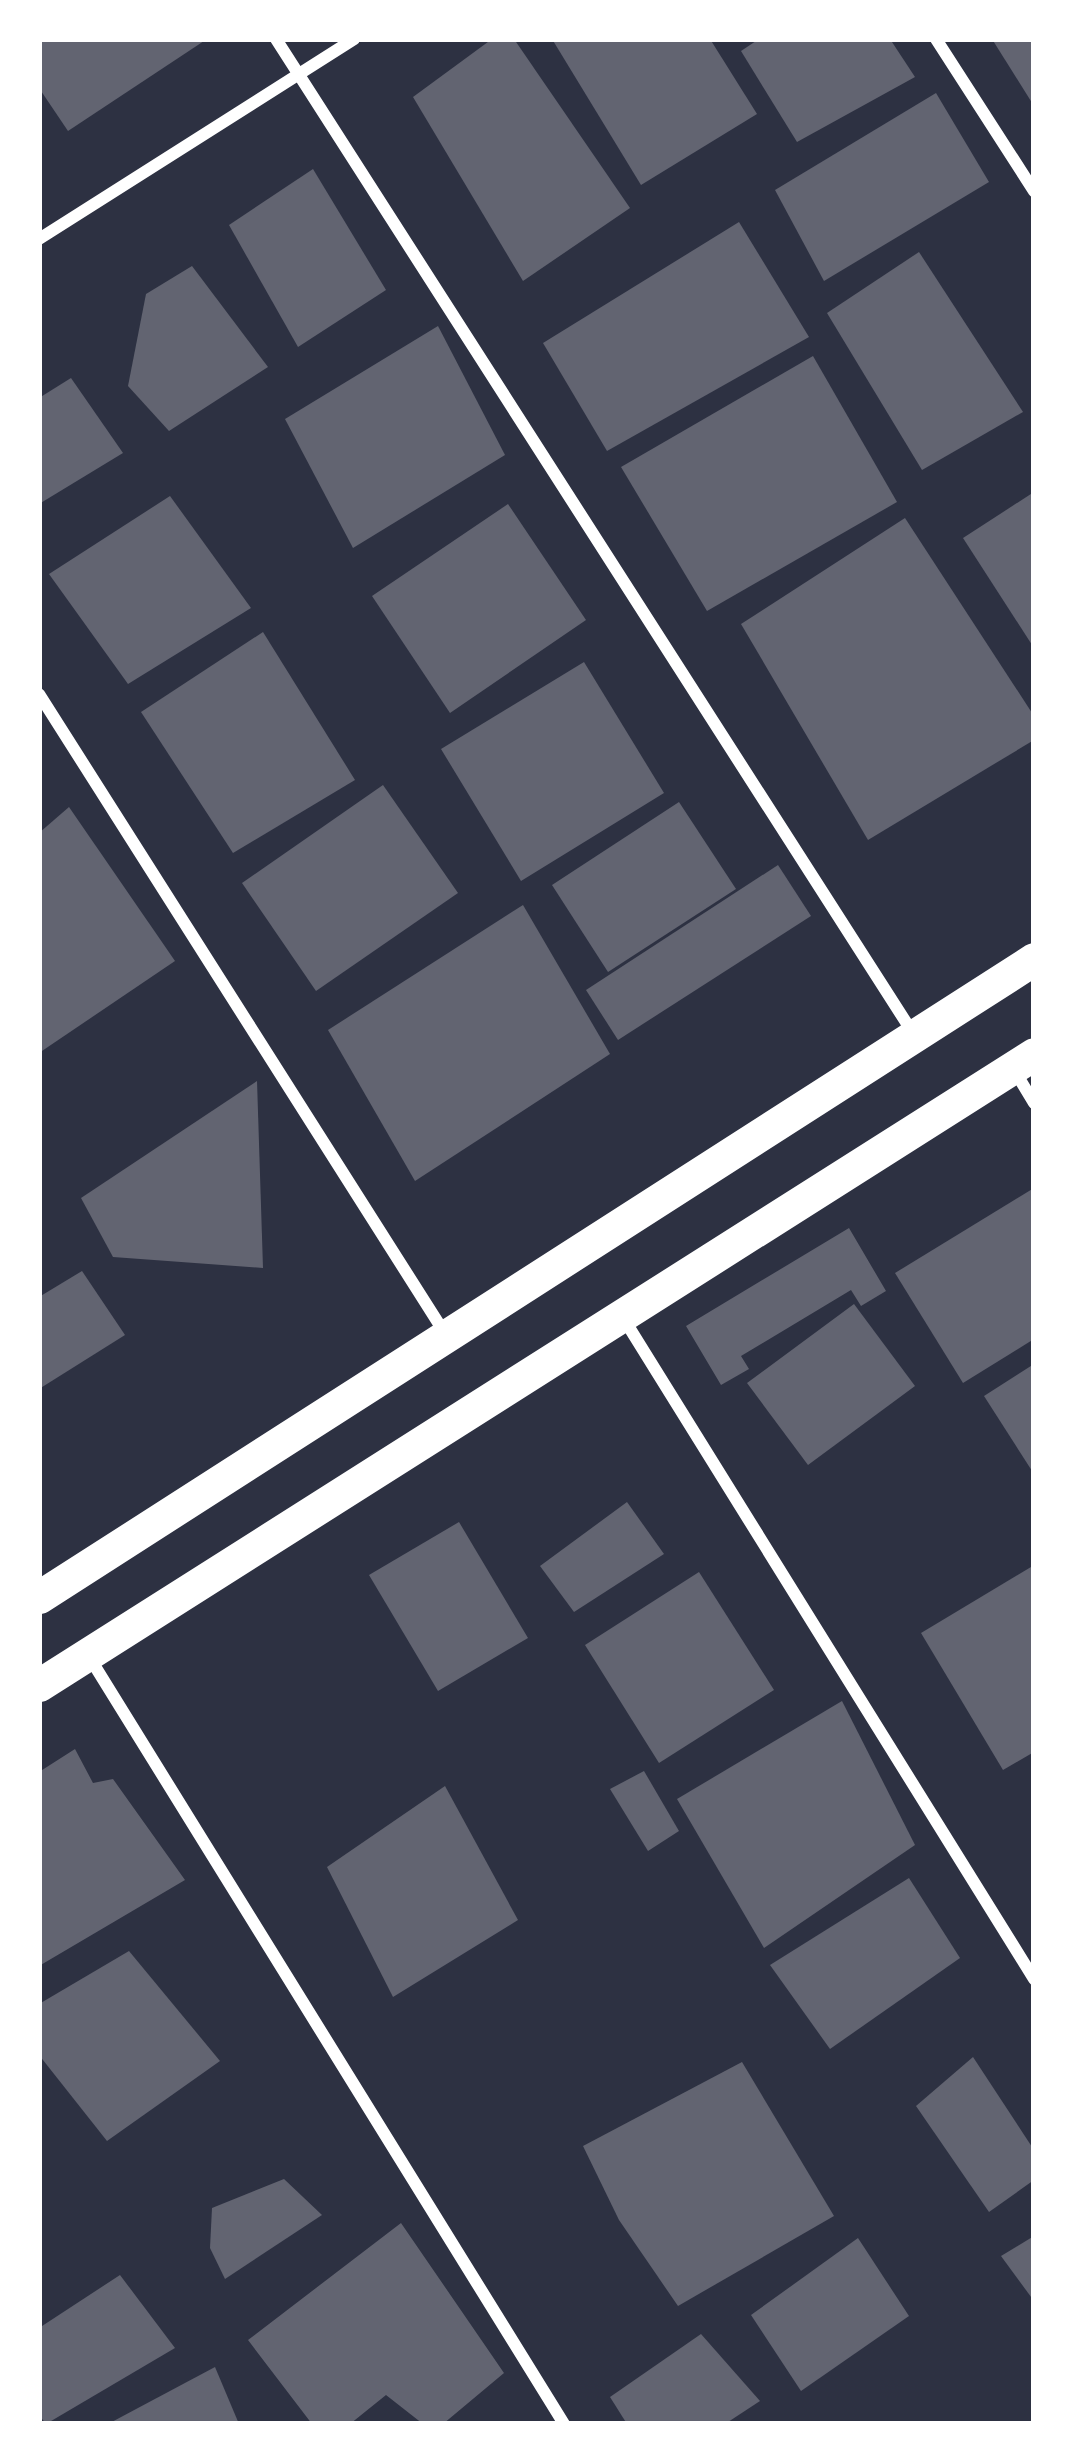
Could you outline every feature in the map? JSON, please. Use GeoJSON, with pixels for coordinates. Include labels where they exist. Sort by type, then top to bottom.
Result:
{"type":"FeatureCollection","features":[{"type":"Feature","properties":{"kind":"highway"},"geometry":{"type":"LineString","coordinates":[[39,1597],[1034,959]]}},
{"type":"Feature","properties":{"kind":"highway"},"geometry":{"type":"LineString","coordinates":[[39,1685],[1023,1061]]}},
{"type":"Feature","properties":{"kind":"street"},"geometry":{"type":"LineString","coordinates":[[275,39],[915,1036]]}},
{"type":"Feature","properties":{"kind":"street"},"geometry":{"type":"LineString","coordinates":[[39,239],[353,39]]}},
{"type":"Feature","properties":{"kind":"street"},"geometry":{"type":"LineString","coordinates":[[936,39],[1034,191]]}},
{"type":"Feature","properties":{"kind":"street"},"geometry":{"type":"LineString","coordinates":[[39,694],[446,1336]]}},
{"type":"Feature","properties":{"kind":"street"},"geometry":{"type":"LineString","coordinates":[[1023,1061],[1034,1103]]}},
{"type":"Feature","properties":{"kind":"street"},"geometry":{"type":"LineString","coordinates":[[621,1315],[1034,1979]]}},
{"type":"Feature","properties":{"kind":"street"},"geometry":{"type":"LineString","coordinates":[[88,1654],[564,2424]]}},
{"type":"Feature","properties":{"kind":"building"},"geometry":{"type":"Polygon","coordinates":[[[39,39],[207,39],[68,131],[39,88],[39,39]]]}},
{"type":"Feature","properties":{"kind":"building"},"geometry":{"type":"Polygon","coordinates":[[[492,39],[514,39],[630,208],[523,281],[413,97],[492,39]]]}},
{"type":"Feature","properties":{"kind":"building"},"geometry":{"type":"Polygon","coordinates":[[[552,39],[710,39],[757,114],[641,185],[552,39]]]}},
{"type":"Feature","properties":{"kind":"building"},"geometry":{"type":"Polygon","coordinates":[[[759,39],[890,39],[915,77],[797,142],[741,51],[759,39]]]}},
{"type":"Feature","properties":{"kind":"building"},"geometry":{"type":"Polygon","coordinates":[[[992,39],[1034,39],[1034,106],[992,39]]]}},
{"type":"Feature","properties":{"kind":"building"},"geometry":{"type":"Polygon","coordinates":[[[936,93],[989,182],[824,281],[775,190],[936,93]]]}},
{"type":"Feature","properties":{"kind":"building"},"geometry":{"type":"Polygon","coordinates":[[[313,169],[386,290],[298,347],[229,225],[313,169]]]}},
{"type":"Feature","properties":{"kind":"building"},"geometry":{"type":"Polygon","coordinates":[[[739,222],[809,337],[607,451],[543,343],[739,222]]]}},
{"type":"Feature","properties":{"kind":"building"},"geometry":{"type":"Polygon","coordinates":[[[919,252],[1023,412],[922,470],[827,313],[919,252]]]}},
{"type":"Feature","properties":{"kind":"building"},"geometry":{"type":"Polygon","coordinates":[[[192,266],[268,367],[169,431],[128,386],[146,294],[192,266]]]}},
{"type":"Feature","properties":{"kind":"building"},"geometry":{"type":"Polygon","coordinates":[[[438,326],[505,455],[353,548],[285,419],[438,326]]]}},
{"type":"Feature","properties":{"kind":"building"},"geometry":{"type":"Polygon","coordinates":[[[813,356],[897,502],[707,611],[621,467],[813,356]]]}},
{"type":"Feature","properties":{"kind":"building"},"geometry":{"type":"Polygon","coordinates":[[[71,378],[123,453],[39,504],[39,398],[71,378]]]}},
{"type":"Feature","properties":{"kind":"building"},"geometry":{"type":"Polygon","coordinates":[[[1034,492],[1034,648],[963,538],[1034,492]]]}},
{"type":"Feature","properties":{"kind":"building"},"geometry":{"type":"Polygon","coordinates":[[[170,496],[251,608],[128,684],[49,574],[170,496]]]}},
{"type":"Feature","properties":{"kind":"building"},"geometry":{"type":"Polygon","coordinates":[[[508,504],[586,620],[450,713],[372,596],[508,504]]]}},
{"type":"Feature","properties":{"kind":"building"},"geometry":{"type":"Polygon","coordinates":[[[905,518],[1034,716],[1034,740],[868,840],[741,624],[905,518]]]}},
{"type":"Feature","properties":{"kind":"building"},"geometry":{"type":"Polygon","coordinates":[[[263,632],[355,780],[233,853],[141,712],[263,632]]]}},
{"type":"Feature","properties":{"kind":"building"},"geometry":{"type":"Polygon","coordinates":[[[584,662],[664,793],[521,881],[441,749],[584,662]]]}},
{"type":"Feature","properties":{"kind":"building"},"geometry":{"type":"Polygon","coordinates":[[[383,785],[458,893],[316,991],[242,883],[383,785]]]}},
{"type":"Feature","properties":{"kind":"building"},"geometry":{"type":"Polygon","coordinates":[[[679,802],[736,889],[608,972],[552,885],[679,802]]]}},
{"type":"Feature","properties":{"kind":"building"},"geometry":{"type":"Polygon","coordinates":[[[69,807],[175,961],[39,1053],[39,833],[69,807]]]}},
{"type":"Feature","properties":{"kind":"building"},"geometry":{"type":"Polygon","coordinates":[[[778,865],[811,916],[618,1040],[586,990],[778,865]]]}},
{"type":"Feature","properties":{"kind":"building"},"geometry":{"type":"Polygon","coordinates":[[[523,905],[610,1054],[415,1181],[328,1030],[523,905]]]}},
{"type":"Feature","properties":{"kind":"building"},"geometry":{"type":"Polygon","coordinates":[[[257,1081],[263,1268],[113,1257],[81,1198],[257,1081]]]}},
{"type":"Feature","properties":{"kind":"building"},"geometry":{"type":"Polygon","coordinates":[[[1034,1188],[1034,1339],[963,1383],[895,1273],[1034,1188]]]}},
{"type":"Feature","properties":{"kind":"building"},"geometry":{"type":"Polygon","coordinates":[[[849,1228],[886,1291],[861,1306],[851,1290],[741,1356],[749,1369],[721,1385],[686,1326],[849,1228]]]}},
{"type":"Feature","properties":{"kind":"building"},"geometry":{"type":"Polygon","coordinates":[[[82,1271],[125,1335],[39,1389],[39,1297],[82,1271]]]}},
{"type":"Feature","properties":{"kind":"building"},"geometry":{"type":"Polygon","coordinates":[[[854,1304],[915,1386],[808,1465],[747,1383],[854,1304]]]}},
{"type":"Feature","properties":{"kind":"building"},"geometry":{"type":"Polygon","coordinates":[[[1034,1364],[1034,1474],[984,1396],[1034,1364]]]}},
{"type":"Feature","properties":{"kind":"building"},"geometry":{"type":"Polygon","coordinates":[[[627,1502],[664,1554],[574,1612],[540,1566],[627,1502]]]}},
{"type":"Feature","properties":{"kind":"building"},"geometry":{"type":"Polygon","coordinates":[[[459,1522],[528,1638],[438,1691],[369,1575],[459,1522]]]}},
{"type":"Feature","properties":{"kind":"building"},"geometry":{"type":"Polygon","coordinates":[[[1031,1567],[1034,1752],[1003,1770],[921,1633],[1031,1567]]]}},
{"type":"Feature","properties":{"kind":"building"},"geometry":{"type":"Polygon","coordinates":[[[699,1572],[774,1690],[659,1763],[585,1645],[699,1572]]]}},
{"type":"Feature","properties":{"kind":"building"},"geometry":{"type":"Polygon","coordinates":[[[842,1701],[915,1845],[764,1948],[677,1799],[842,1701]]]}},
{"type":"Feature","properties":{"kind":"building"},"geometry":{"type":"Polygon","coordinates":[[[75,1749],[93,1783],[113,1779],[185,1880],[39,1966],[39,1772],[75,1749]]]}},
{"type":"Feature","properties":{"kind":"building"},"geometry":{"type":"Polygon","coordinates":[[[644,1771],[679,1831],[648,1851],[610,1789],[644,1771]]]}},
{"type":"Feature","properties":{"kind":"building"},"geometry":{"type":"Polygon","coordinates":[[[445,1786],[518,1920],[393,1997],[327,1867],[445,1786]]]}},
{"type":"Feature","properties":{"kind":"building"},"geometry":{"type":"Polygon","coordinates":[[[909,1878],[960,1958],[830,2049],[770,1965],[909,1878]]]}},
{"type":"Feature","properties":{"kind":"building"},"geometry":{"type":"Polygon","coordinates":[[[129,1951],[220,2061],[107,2141],[39,2055],[39,2004],[129,1951]]]}},
{"type":"Feature","properties":{"kind":"building"},"geometry":{"type":"Polygon","coordinates":[[[973,2057],[1034,2150],[1034,2180],[989,2212],[916,2106],[973,2057]]]}},
{"type":"Feature","properties":{"kind":"building"},"geometry":{"type":"Polygon","coordinates":[[[742,2062],[834,2216],[678,2306],[619,2220],[583,2146],[742,2062]]]}},
{"type":"Feature","properties":{"kind":"building"},"geometry":{"type":"Polygon","coordinates":[[[284,2179],[322,2215],[225,2279],[210,2248],[212,2208],[284,2179]]]}},
{"type":"Feature","properties":{"kind":"building"},"geometry":{"type":"Polygon","coordinates":[[[401,2223],[504,2373],[443,2424],[423,2424],[386,2395],[350,2424],[312,2424],[248,2340],[401,2223]]]}},
{"type":"Feature","properties":{"kind":"building"},"geometry":{"type":"Polygon","coordinates":[[[1034,2236],[1034,2301],[1001,2256],[1034,2236]]]}},
{"type":"Feature","properties":{"kind":"building"},"geometry":{"type":"Polygon","coordinates":[[[858,2238],[909,2316],[801,2391],[751,2315],[858,2238]]]}},
{"type":"Feature","properties":{"kind":"building"},"geometry":{"type":"Polygon","coordinates":[[[120,2275],[175,2348],[46,2424],[39,2415],[39,2328],[120,2275]]]}},
{"type":"Feature","properties":{"kind":"building"},"geometry":{"type":"Polygon","coordinates":[[[701,2334],[760,2401],[725,2424],[627,2424],[610,2397],[701,2334]]]}},
{"type":"Feature","properties":{"kind":"building"},"geometry":{"type":"Polygon","coordinates":[[[215,2367],[239,2424],[108,2424],[138,2408],[215,2367]]]}}]}
